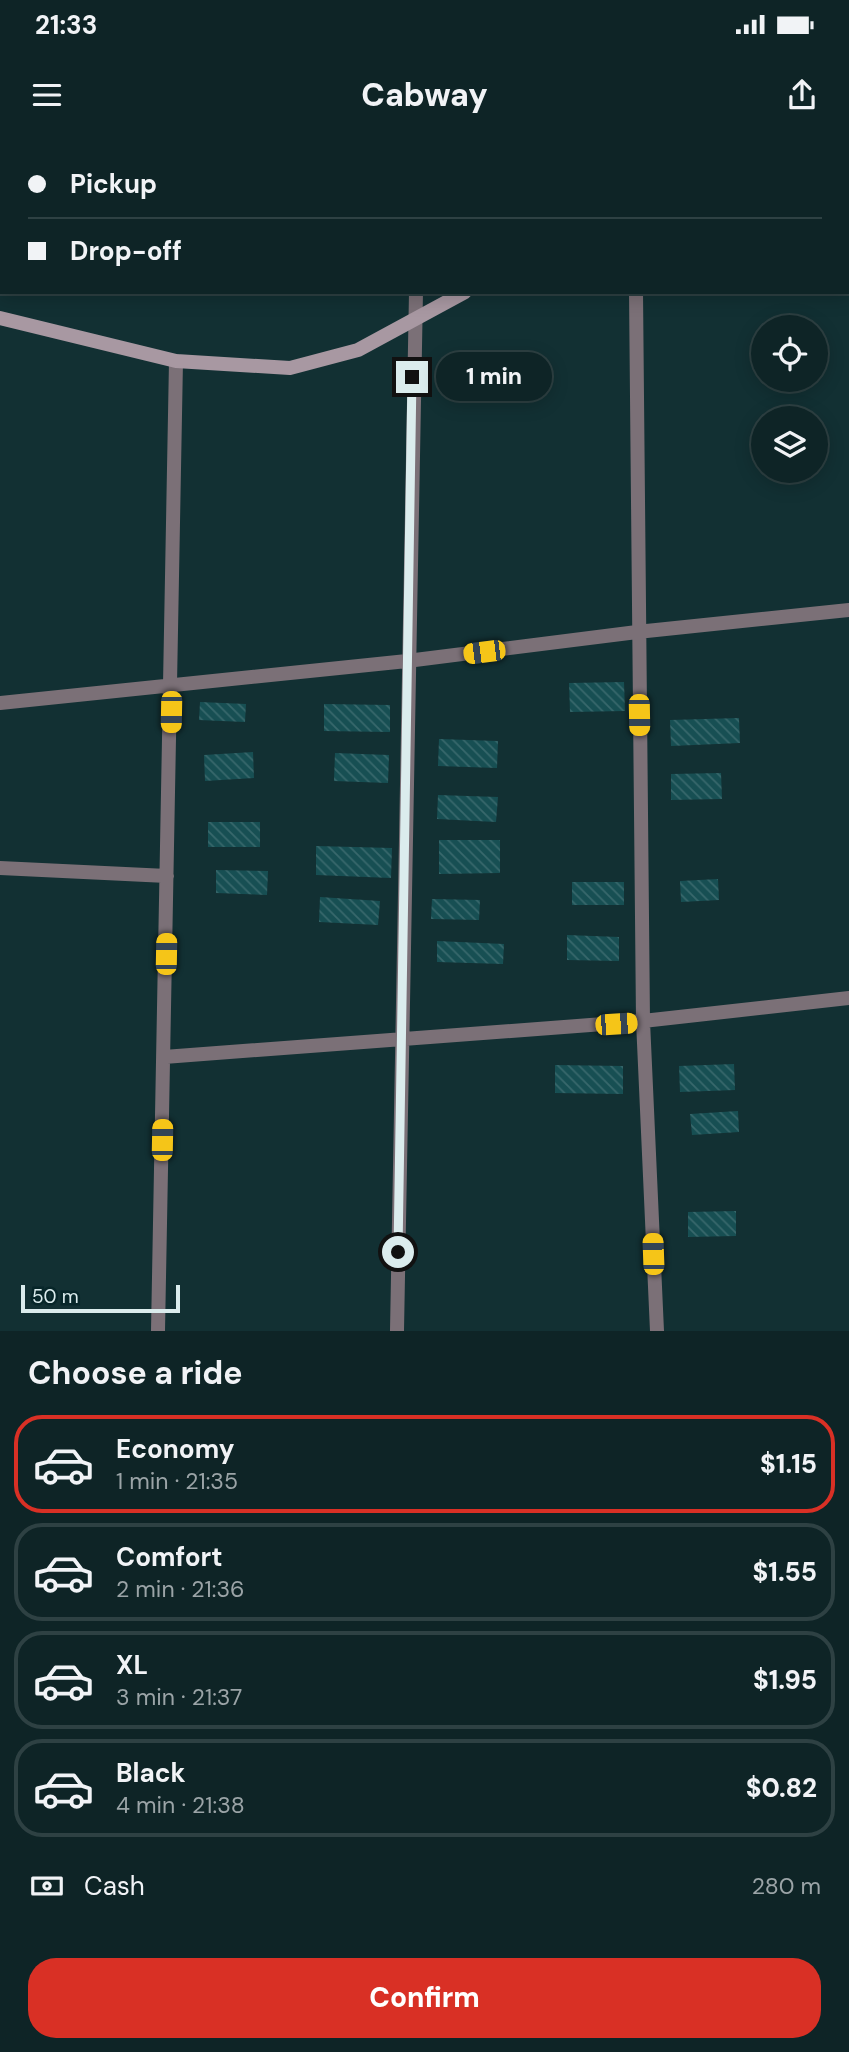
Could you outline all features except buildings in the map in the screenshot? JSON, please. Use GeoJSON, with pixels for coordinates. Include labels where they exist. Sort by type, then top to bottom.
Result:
{"type":"FeatureCollection","features":[{"type":"Feature","properties":{"kind":"street"},"geometry":{"type":"LineString","coordinates":[[397,1331],[416,294]]}},
{"type":"Feature","properties":{"kind":"street"},"geometry":{"type":"LineString","coordinates":[[0,318],[176,361],[290,368],[358,350],[461,294]]}},
{"type":"Feature","properties":{"kind":"street"},"geometry":{"type":"LineString","coordinates":[[636,294],[637,632],[643,1021],[657,1331]]}},
{"type":"Feature","properties":{"kind":"street"},"geometry":{"type":"LineString","coordinates":[[158,1331],[176,361]]}},
{"type":"Feature","properties":{"kind":"street"},"geometry":{"type":"LineString","coordinates":[[0,703],[408,661],[637,632],[849,610]]}},
{"type":"Feature","properties":{"kind":"street"},"geometry":{"type":"LineString","coordinates":[[0,868],[167,876]]}},
{"type":"Feature","properties":{"kind":"street"},"geometry":{"type":"LineString","coordinates":[[164,1058],[643,1021],[849,998]]}},
{"type":"Feature","properties":{"kind":"route"},"geometry":{"type":"LineString","coordinates":[[398,1252],[412,377]]}}]}
